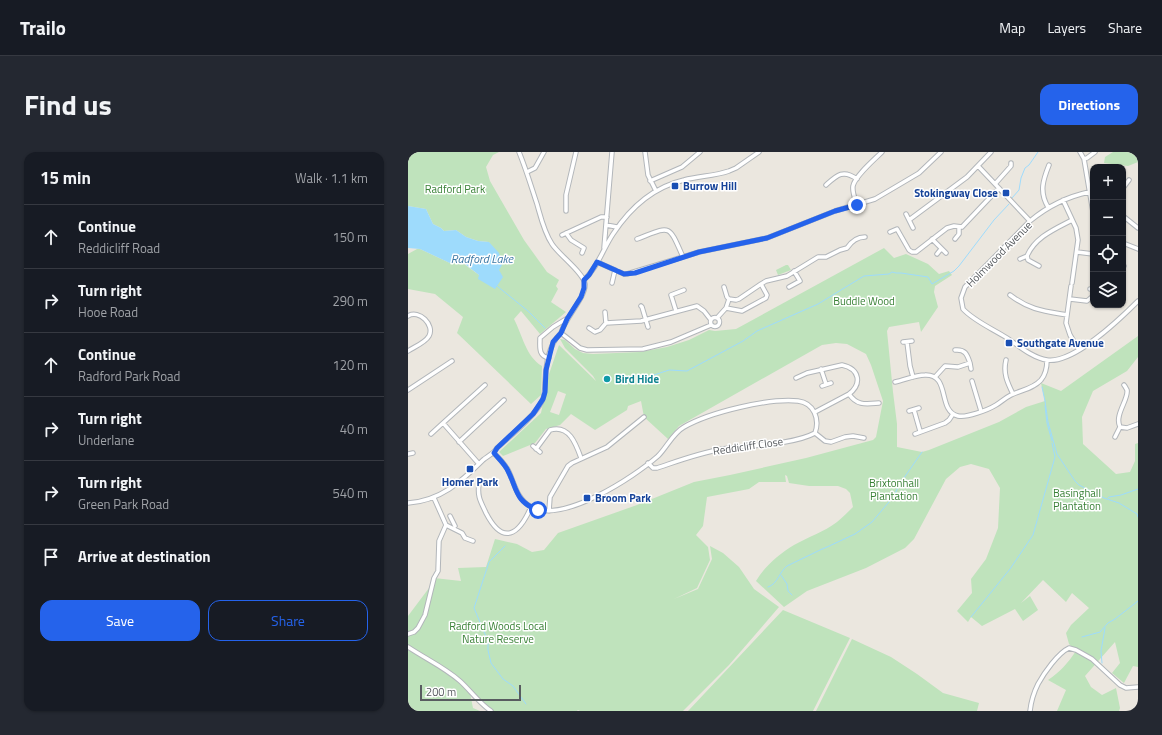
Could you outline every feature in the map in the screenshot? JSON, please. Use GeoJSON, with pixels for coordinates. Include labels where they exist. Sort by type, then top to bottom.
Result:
{"type":"FeatureCollection","features":[{"type":"Feature","properties":{"kind":"street"},"geometry":{"type":"LineString","coordinates":[[408,503],[426,501],[457,485],[487,456],[494,453],[497,448],[540,406],[545,392],[549,358],[553,342],[561,333],[567,319],[581,297],[584,288],[584,280],[575,269],[558,254],[547,236],[527,172],[518,152]]}},
{"type":"Feature","properties":{"kind":"street"},"geometry":{"type":"LineString","coordinates":[[527,172],[535,168],[544,152]]}},
{"type":"Feature","properties":{"kind":"street"},"geometry":{"type":"LineString","coordinates":[[566,211],[566,195],[576,152]]}},
{"type":"Feature","properties":{"kind":"street"},"geometry":{"type":"LineString","coordinates":[[604,249],[612,152]]}},
{"type":"Feature","properties":{"kind":"street"},"geometry":{"type":"LineString","coordinates":[[645,152],[650,181],[656,191]]}},
{"type":"Feature","properties":{"kind":"street"},"geometry":{"type":"LineString","coordinates":[[650,181],[682,167],[700,152]]}},
{"type":"Feature","properties":{"kind":"street"},"geometry":{"type":"LineString","coordinates":[[584,280],[589,275],[617,228],[640,202],[656,191],[675,182],[729,171],[759,152]]}},
{"type":"Feature","properties":{"kind":"street"},"geometry":{"type":"LineString","coordinates":[[857,205],[853,188],[856,179],[882,152]]}},
{"type":"Feature","properties":{"kind":"street"},"geometry":{"type":"LineString","coordinates":[[597,262],[624,274],[635,273],[699,252],[767,238],[835,211],[881,196],[913,177],[941,152]]}},
{"type":"Feature","properties":{"kind":"street"},"geometry":{"type":"LineString","coordinates":[[909,220],[967,177],[991,152]]}},
{"type":"Feature","properties":{"kind":"street"},"geometry":{"type":"LineString","coordinates":[[1080,152],[1084,159],[1091,200]]}},
{"type":"Feature","properties":{"kind":"street"},"geometry":{"type":"LineString","coordinates":[[1084,159],[1095,152]]}},
{"type":"Feature","properties":{"kind":"street"},"geometry":{"type":"LineString","coordinates":[[995,184],[1011,166],[1011,163]]}},
{"type":"Feature","properties":{"kind":"street"},"geometry":{"type":"LineString","coordinates":[[1048,207],[1042,191],[1044,177],[1049,164]]}},
{"type":"Feature","properties":{"kind":"street"},"geometry":{"type":"LineString","coordinates":[[978,166],[1030,221]]}},
{"type":"Feature","properties":{"kind":"street"},"geometry":{"type":"LineString","coordinates":[[826,184],[829,180],[840,174],[851,175],[856,179]]}},
{"type":"Feature","properties":{"kind":"street"},"geometry":{"type":"LineString","coordinates":[[1038,175],[1044,177]]}},
{"type":"Feature","properties":{"kind":"street"},"geometry":{"type":"LineString","coordinates":[[1126,187],[1129,180]]}},
{"type":"Feature","properties":{"kind":"street"},"geometry":{"type":"LineString","coordinates":[[890,232],[896,229],[909,250],[916,252],[947,228],[962,227],[966,224],[999,188]]}},
{"type":"Feature","properties":{"kind":"street","name":"Holmwood Avenue"},"geometry":{"type":"LineString","coordinates":[[1047,360],[1036,356],[966,312],[961,304],[962,293],[965,287],[1030,221],[1048,207],[1063,200],[1089,192]]}},
{"type":"Feature","properties":{"kind":"street"},"geometry":{"type":"LineString","coordinates":[[1063,200],[1072,220],[1078,240],[1071,278],[1072,284],[1067,315],[1067,328],[1079,350]]}},
{"type":"Feature","properties":{"kind":"street"},"geometry":{"type":"LineString","coordinates":[[906,214],[913,228]]}},
{"type":"Feature","properties":{"kind":"street"},"geometry":{"type":"LineString","coordinates":[[562,235],[601,217],[607,217]]}},
{"type":"Feature","properties":{"kind":"street"},"geometry":{"type":"LineString","coordinates":[[1126,218],[1138,228]]}},
{"type":"Feature","properties":{"kind":"street"},"geometry":{"type":"LineString","coordinates":[[1020,259],[1027,256],[1034,246],[1047,234],[1072,220]]}},
{"type":"Feature","properties":{"kind":"street"},"geometry":{"type":"LineString","coordinates":[[606,225],[617,228]]}},
{"type":"Feature","properties":{"kind":"street"},"geometry":{"type":"LineString","coordinates":[[955,239],[959,234],[959,227]]}},
{"type":"Feature","properties":{"kind":"street"},"geometry":{"type":"LineString","coordinates":[[637,239],[642,235],[664,230],[671,232],[683,257]]}},
{"type":"Feature","properties":{"kind":"street"},"geometry":{"type":"LineString","coordinates":[[566,233],[583,251],[586,243]]}},
{"type":"Feature","properties":{"kind":"street"},"geometry":{"type":"LineString","coordinates":[[729,300],[739,299],[766,281],[787,276],[818,257],[826,257],[847,248],[851,242],[861,237],[865,237]]}},
{"type":"Feature","properties":{"kind":"street"},"geometry":{"type":"LineString","coordinates":[[932,239],[946,253]]}},
{"type":"Feature","properties":{"kind":"street"},"geometry":{"type":"LineString","coordinates":[[1126,244],[1137,249],[1138,244]]}},
{"type":"Feature","properties":{"kind":"street"},"geometry":{"type":"LineString","coordinates":[[937,254],[941,249]]}},
{"type":"Feature","properties":{"kind":"street"},"geometry":{"type":"LineString","coordinates":[[1077,252],[1090,254]]}},
{"type":"Feature","properties":{"kind":"street"},"geometry":{"type":"LineString","coordinates":[[1027,256],[1028,260],[1039,266]]}},
{"type":"Feature","properties":{"kind":"street"},"geometry":{"type":"LineString","coordinates":[[612,283],[615,270]]}},
{"type":"Feature","properties":{"kind":"street"},"geometry":{"type":"LineString","coordinates":[[794,272],[802,286]]}},
{"type":"Feature","properties":{"kind":"street"},"geometry":{"type":"LineString","coordinates":[[789,287],[800,281]]}},
{"type":"Feature","properties":{"kind":"street"},"geometry":{"type":"LineString","coordinates":[[726,308],[742,312],[766,298],[767,295],[761,284]]}},
{"type":"Feature","properties":{"kind":"street"},"geometry":{"type":"LineString","coordinates":[[711,320],[717,318],[726,308],[729,300],[724,287]]}},
{"type":"Feature","properties":{"kind":"street"},"geometry":{"type":"LineString","coordinates":[[666,296],[684,290]]}},
{"type":"Feature","properties":{"kind":"street"},"geometry":{"type":"LineString","coordinates":[[671,295],[676,311]]}},
{"type":"Feature","properties":{"kind":"street"},"geometry":{"type":"LineString","coordinates":[[1010,295],[1019,302],[1031,308],[1067,315]]}},
{"type":"Feature","properties":{"kind":"street"},"geometry":{"type":"LineString","coordinates":[[1070,299],[1087,301],[1090,298]]}},
{"type":"Feature","properties":{"kind":"street"},"geometry":{"type":"LineString","coordinates":[[898,376],[897,382],[926,374],[935,377],[941,384],[948,410],[953,414],[963,416],[981,411],[995,406],[1013,394],[1031,387],[1042,379],[1045,373],[1047,360],[1059,360],[1079,350],[1112,326],[1138,302]]}},
{"type":"Feature","properties":{"kind":"street"},"geometry":{"type":"LineString","coordinates":[[641,306],[648,327]]}},
{"type":"Feature","properties":{"kind":"street"},"geometry":{"type":"LineString","coordinates":[[589,328],[595,332],[600,330],[606,323],[646,320],[697,306],[704,311],[711,320],[711,325]]}},
{"type":"Feature","properties":{"kind":"street"},"geometry":{"type":"LineString","coordinates":[[605,312],[606,323]]}},
{"type":"Feature","properties":{"kind":"street"},"geometry":{"type":"LineString","coordinates":[[408,316],[416,313],[420,315],[430,328],[430,332],[426,340],[408,351]]}},
{"type":"Feature","properties":{"kind":"street"},"geometry":{"type":"LineString","coordinates":[[561,333],[580,348],[587,350],[643,348],[677,340],[711,325],[718,325],[719,321],[717,318]]}},
{"type":"Feature","properties":{"kind":"street"},"geometry":{"type":"LineString","coordinates":[[549,358],[542,356],[541,354],[540,338],[557,324],[567,319]]}},
{"type":"Feature","properties":{"kind":"street"},"geometry":{"type":"LineString","coordinates":[[907,342],[913,378]]}},
{"type":"Feature","properties":{"kind":"street"},"geometry":{"type":"LineString","coordinates":[[962,350],[964,345]]}},
{"type":"Feature","properties":{"kind":"street"},"geometry":{"type":"LineString","coordinates":[[955,350],[962,350],[967,355],[972,369]]}},
{"type":"Feature","properties":{"kind":"street"},"geometry":{"type":"LineString","coordinates":[[408,390],[452,361]]}},
{"type":"Feature","properties":{"kind":"street"},"geometry":{"type":"LineString","coordinates":[[935,377],[944,366],[958,367],[970,363]]}},
{"type":"Feature","properties":{"kind":"street"},"geometry":{"type":"LineString","coordinates":[[1004,363],[1006,379],[1013,394]]}},
{"type":"Feature","properties":{"kind":"street"},"geometry":{"type":"LineString","coordinates":[[801,381],[798,377],[821,369],[842,365],[848,366],[853,370],[858,380],[854,390],[849,394],[815,412]]}},
{"type":"Feature","properties":{"kind":"street"},"geometry":{"type":"LineString","coordinates":[[821,369],[824,385],[832,383]]}},
{"type":"Feature","properties":{"kind":"street"},"geometry":{"type":"LineString","coordinates":[[974,383],[981,411]]}},
{"type":"Feature","properties":{"kind":"street"},"geometry":{"type":"LineString","coordinates":[[431,434],[485,385]]}},
{"type":"Feature","properties":{"kind":"street"},"geometry":{"type":"LineString","coordinates":[[1115,437],[1120,427],[1118,423],[1119,416],[1127,391],[1124,385]]}},
{"type":"Feature","properties":{"kind":"street"},"geometry":{"type":"LineString","coordinates":[[849,394],[857,403],[879,403]]}},
{"type":"Feature","properties":{"kind":"street"},"geometry":{"type":"LineString","coordinates":[[459,442],[504,400]]}},
{"type":"Feature","properties":{"kind":"street"},"geometry":{"type":"LineString","coordinates":[[494,453],[509,472],[520,497],[532,507],[549,511],[564,509],[601,493],[620,482],[659,454],[683,427],[717,413],[761,403],[797,401],[805,403],[815,412],[818,422],[815,433],[825,441],[831,442],[853,436],[864,438]]}},
{"type":"Feature","properties":{"kind":"street"},"geometry":{"type":"LineString","coordinates":[[909,411],[916,409],[920,432]]}},
{"type":"Feature","properties":{"kind":"street"},"geometry":{"type":"LineString","coordinates":[[915,434],[946,423],[950,420],[953,414]]}},
{"type":"Feature","properties":{"kind":"street"},"geometry":{"type":"LineString","coordinates":[[549,511],[550,497],[568,466],[581,458],[607,447],[641,422],[644,417]]}},
{"type":"Feature","properties":{"kind":"street"},"geometry":{"type":"LineString","coordinates":[[443,424],[479,464]]}},
{"type":"Feature","properties":{"kind":"street"},"geometry":{"type":"LineString","coordinates":[[1120,427],[1127,428],[1138,424]]}},
{"type":"Feature","properties":{"kind":"street"},"geometry":{"type":"LineString","coordinates":[[540,452],[534,448],[550,430],[559,428],[563,429],[570,435],[576,444],[581,458]]}},
{"type":"Feature","properties":{"kind":"street","name":"Reddicliff Close"},"geometry":{"type":"LineString","coordinates":[[648,463],[653,468],[657,468],[707,452],[808,437],[815,433]]}},
{"type":"Feature","properties":{"kind":"street"},"geometry":{"type":"LineString","coordinates":[[408,454],[413,453]]}},
{"type":"Feature","properties":{"kind":"street"},"geometry":{"type":"LineString","coordinates":[[480,487],[478,497],[492,525],[500,532],[508,534],[513,533],[528,516],[532,507]]}},
{"type":"Feature","properties":{"kind":"street"},"geometry":{"type":"LineString","coordinates":[[434,498],[446,525],[462,533],[466,538],[473,541]]}},
{"type":"Feature","properties":{"kind":"street"},"geometry":{"type":"LineString","coordinates":[[450,516],[455,526]]}},
{"type":"Feature","properties":{"kind":"street"},"geometry":{"type":"LineString","coordinates":[[408,634],[414,632],[418,628],[425,615],[434,578],[438,571],[439,541],[446,525],[453,521]]}},
{"type":"Feature","properties":{"kind":"street"},"geometry":{"type":"LineString","coordinates":[[408,647],[436,663],[452,675],[461,682],[479,701],[492,711]]}},
{"type":"Feature","properties":{"kind":"street"},"geometry":{"type":"LineString","coordinates":[[1030,711],[1033,695],[1038,684],[1062,652],[1069,648],[1076,650],[1092,659],[1120,685],[1126,688],[1138,688]]}},
{"type":"Feature","properties":{"kind":"green space","name":"Radford Park"},"geometry":{"type":"Polygon","coordinates":[[[408,152],[499,152],[493,155],[486,167],[490,181],[524,240],[547,272],[559,280],[556,286],[558,289],[551,302],[566,312],[540,334],[521,311],[514,319],[528,351],[542,366],[541,395],[531,404],[457,333],[463,317],[435,294],[408,289],[408,254],[417,249],[452,264],[455,260],[460,261],[479,275],[499,270],[489,242],[478,241],[466,237],[456,230],[444,231],[433,224],[426,209],[408,206],[408,152]]]}},
{"type":"Feature","properties":{"kind":"green space"},"geometry":{"type":"Polygon","coordinates":[[[1113,152],[1138,152],[1138,162],[1128,166],[1126,166],[1126,164],[1104,163],[1105,157],[1113,152]]]}},
{"type":"Feature","properties":{"kind":"green space","name":"Radford Woods Local Nature Reserve"},"geometry":{"type":"Polygon","coordinates":[[[884,248],[894,258],[906,254],[928,264],[939,274],[949,271],[952,275],[935,286],[934,292],[938,307],[921,332],[919,322],[889,327],[887,331],[897,424],[897,447],[922,452],[999,422],[1026,407],[1045,401],[1041,383],[1061,391],[1138,336],[1138,357],[1127,371],[1093,391],[1082,417],[1083,444],[1116,474],[1130,472],[1135,461],[1135,444],[1138,443],[1138,667],[1133,666],[1124,683],[1112,673],[1120,663],[1115,642],[1085,676],[1091,687],[1102,695],[1116,688],[1120,708],[1119,711],[1057,711],[1066,690],[1048,680],[1064,667],[1076,651],[1069,644],[1066,633],[1071,625],[1089,608],[1072,593],[1066,602],[1043,580],[1021,603],[1030,596],[1038,610],[1023,621],[1015,609],[982,626],[971,617],[968,622],[957,611],[972,593],[971,579],[986,559],[998,528],[1000,488],[989,469],[971,464],[960,467],[946,479],[914,539],[905,548],[866,568],[807,591],[784,607],[756,581],[768,565],[783,552],[827,529],[837,522],[853,507],[850,493],[846,489],[838,486],[809,486],[789,483],[787,476],[785,475],[786,482],[759,482],[749,489],[707,497],[703,526],[696,535],[708,547],[710,560],[697,588],[674,599],[698,589],[712,559],[710,546],[723,553],[739,567],[754,589],[779,607],[729,665],[683,711],[491,711],[470,693],[473,708],[480,711],[408,711],[408,616],[432,584],[434,578],[461,581],[458,568],[486,567],[495,539],[517,544],[532,552],[544,550],[558,533],[637,505],[694,482],[806,458],[873,440],[876,437],[883,401],[871,365],[866,354],[847,344],[836,343],[822,345],[679,426],[668,439],[644,417],[641,401],[628,406],[627,410],[595,430],[571,414],[560,425],[546,429],[535,443],[503,456],[499,452],[541,413],[549,374],[559,345],[596,381],[593,376],[565,348],[560,339],[565,340],[575,349],[583,353],[640,352],[667,347],[689,340],[709,330],[715,331],[736,329],[884,248]],[[558,391],[550,412],[559,415],[566,394],[558,391]]]}},
{"type":"Feature","properties":{"kind":"green space"},"geometry":{"type":"Polygon","coordinates":[[[788,265],[791,270],[778,275],[776,270],[788,265]]]}},
{"type":"Feature","properties":{"kind":"green space"},"geometry":{"type":"Polygon","coordinates":[[[783,610],[850,638],[813,711],[688,711],[783,610]]]}},
{"type":"Feature","properties":{"kind":"green space"},"geometry":{"type":"Polygon","coordinates":[[[852,639],[891,657],[943,693],[979,703],[977,711],[816,711],[852,639]]]}},
{"type":"Feature","properties":{"kind":"water","name":"Radford Lake"},"geometry":{"type":"Polygon","coordinates":[[[408,206],[426,209],[433,224],[444,231],[456,230],[466,237],[478,241],[489,242],[499,253],[502,265],[499,270],[503,277],[495,289],[478,279],[479,275],[461,261],[457,262],[455,260],[452,264],[420,249],[408,248],[408,206]]]}},
{"type":"Feature","properties":{"kind":"waterway"},"geometry":{"type":"LineString","coordinates":[[1012,198],[1019,190],[1021,178],[1025,168],[1029,165],[1038,152]]}},
{"type":"Feature","properties":{"kind":"waterway"},"geometry":{"type":"LineString","coordinates":[[651,376],[669,370],[687,371],[743,341],[757,331],[818,304],[864,276],[889,274],[892,272],[901,273],[928,277],[932,284],[954,271],[959,266],[994,220],[1009,204]]}},
{"type":"Feature","properties":{"kind":"waterway"},"geometry":{"type":"LineString","coordinates":[[497,286],[528,311],[545,328]]}},
{"type":"Feature","properties":{"kind":"waterway"},"geometry":{"type":"LineString","coordinates":[[1042,387],[1045,401]]}},
{"type":"Feature","properties":{"kind":"waterway"},"geometry":{"type":"LineString","coordinates":[[1045,401],[1048,422],[1057,454],[1075,481],[1079,485],[1104,498],[1119,503],[1137,514],[1138,517]]}},
{"type":"Feature","properties":{"kind":"waterway"},"geometry":{"type":"LineString","coordinates":[[1045,406],[1047,423],[1052,441]]}},
{"type":"Feature","properties":{"kind":"waterway"},"geometry":{"type":"LineString","coordinates":[[971,617],[1010,569],[1033,535],[1055,457],[1052,443]]}},
{"type":"Feature","properties":{"kind":"waterway"},"geometry":{"type":"LineString","coordinates":[[768,587],[776,581],[787,566],[855,534],[872,522],[894,496],[899,485],[922,452]]}},
{"type":"Feature","properties":{"kind":"waterway"},"geometry":{"type":"LineString","coordinates":[[1108,498],[1138,489]]}},
{"type":"Feature","properties":{"kind":"waterway"},"geometry":{"type":"LineString","coordinates":[[505,546],[489,562],[474,608],[488,641],[488,650],[491,663],[503,679],[513,686],[526,704]]}},
{"type":"Feature","properties":{"kind":"waterway"},"geometry":{"type":"LineString","coordinates":[[781,575],[787,584],[788,591],[792,595]]}},
{"type":"Feature","properties":{"kind":"waterway"},"geometry":{"type":"LineString","coordinates":[[1082,637],[1100,632],[1108,623],[1138,601]]}},
{"type":"Feature","properties":{"kind":"waterway"},"geometry":{"type":"LineString","coordinates":[[1102,663],[1101,651],[1105,628]]}},
{"type":"Feature","properties":{"kind":"place","name":"Burrow Hill"},"geometry":{"type":"Point","coordinates":[675,186]}},
{"type":"Feature","properties":{"kind":"place","name":"Stokingway Close"},"geometry":{"type":"Point","coordinates":[1006,193]}},
{"type":"Feature","properties":{"kind":"place","name":"Southgate Avenue"},"geometry":{"type":"Point","coordinates":[1009,343]}},
{"type":"Feature","properties":{"kind":"place","name":"Bird Hide"},"geometry":{"type":"Point","coordinates":[607,379]}},
{"type":"Feature","properties":{"kind":"place","name":"Homer Park"},"geometry":{"type":"Point","coordinates":[470,469]}},
{"type":"Feature","properties":{"kind":"place","name":"Broom Park"},"geometry":{"type":"Point","coordinates":[587,498]}},
{"type":"Feature","properties":{"kind":"route"},"geometry":{"type":"LineString","coordinates":[[538,510],[526,503],[520,497],[515,490],[509,472],[494,453],[497,448],[540,406],[545,392],[546,370],[553,342],[561,333],[567,319],[581,297],[585,284],[584,280],[593,270],[597,262],[624,274],[635,273],[699,252],[767,238],[835,211],[857,205]]}},
{"type":"Feature","properties":{"kind":"park label","name":"Buddle Wood"},"geometry":{"type":"Point","coordinates":[864,301]}},
{"type":"Feature","properties":{"kind":"park label","name":"Brixtonhall Plantation"},"geometry":{"type":"Point","coordinates":[894,489]}},
{"type":"Feature","properties":{"kind":"park label","name":"Basinghall Plantation"},"geometry":{"type":"Point","coordinates":[1077,499]}}]}
